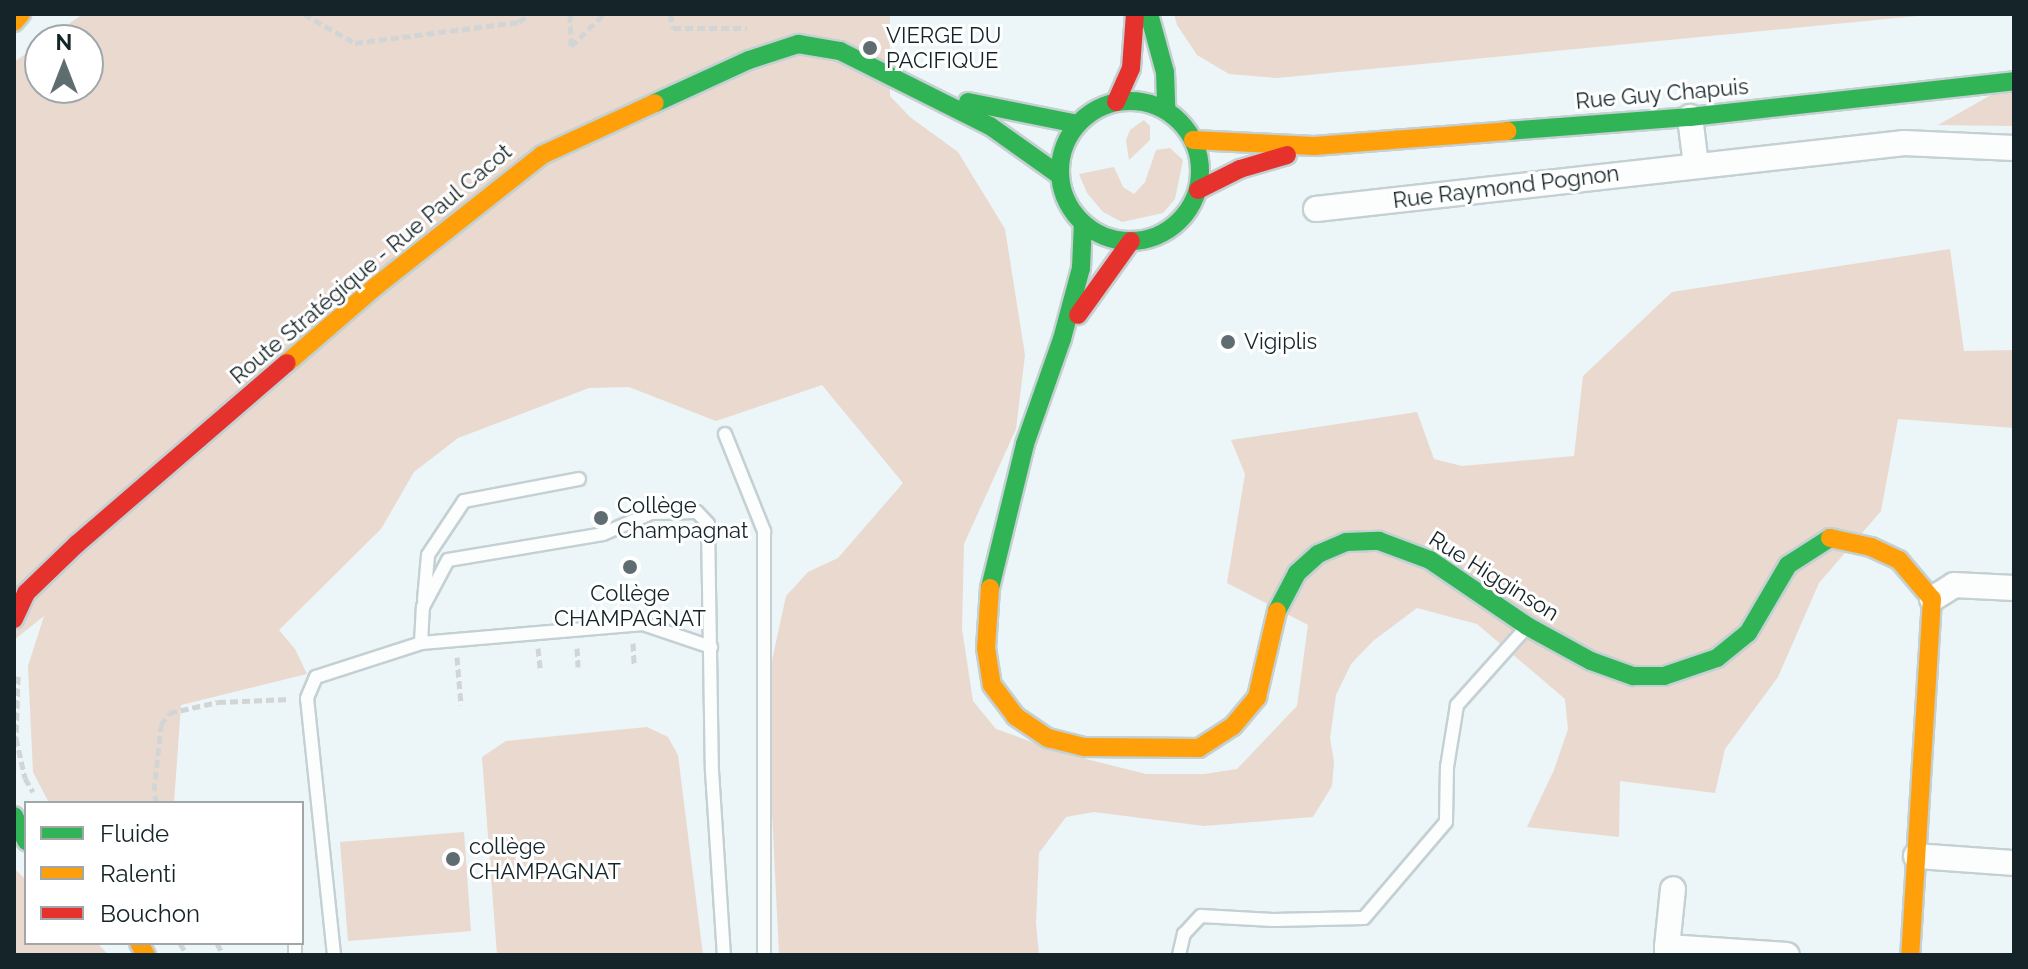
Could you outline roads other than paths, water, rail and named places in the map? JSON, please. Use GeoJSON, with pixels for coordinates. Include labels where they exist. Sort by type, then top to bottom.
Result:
{"type":"FeatureCollection","features":[{"type":"Feature","properties":{"kind":"street"},"geometry":{"type":"LineString","coordinates":[[14,22],[21,14]]}},
{"type":"Feature","properties":{"kind":"street"},"geometry":{"type":"LineString","coordinates":[[1116,102],[1131,68],[1135,14]]}},
{"type":"Feature","properties":{"kind":"street"},"geometry":{"type":"LineString","coordinates":[[1149,14],[1165,72],[1166,110]]}},
{"type":"Feature","properties":{"kind":"street","name":"Route Stratégique - Rue Paul Cacot"},"geometry":{"type":"LineString","coordinates":[[14,619],[26,593],[88,534],[375,287],[542,155],[749,60],[798,44],[840,51],[990,126],[1059,175]]}},
{"type":"Feature","properties":{"kind":"street","name":"Rue Guy Chapuis"},"geometry":{"type":"LineString","coordinates":[[1193,140],[1314,146],[1690,117],[2014,81]]}},
{"type":"Feature","properties":{"kind":"street","name":"Route Stratégique - Rue Paul Cacot"},"geometry":{"type":"LineString","coordinates":[[910,84],[987,108],[1077,124]]}},
{"type":"Feature","properties":{"kind":"street"},"geometry":{"type":"LineString","coordinates":[[1116,102],[1142,102],[1166,110],[1182,123],[1193,140],[1200,173],[1198,190],[1188,210],[1173,226],[1153,237],[1131,241],[1097,233],[1083,223],[1062,193],[1059,175],[1063,148],[1077,124],[1095,109],[1116,102]]}},
{"type":"Feature","properties":{"kind":"street"},"geometry":{"type":"LineString","coordinates":[[1690,117],[1696,165]]}},
{"type":"Feature","properties":{"kind":"street","name":"Rue Raymond Pognon"},"geometry":{"type":"LineString","coordinates":[[1316,209],[1904,143],[2014,148]]}},
{"type":"Feature","properties":{"kind":"street","name":"Rue Guy Chapuis"},"geometry":{"type":"LineString","coordinates":[[1198,190],[1240,169],[1314,146]]}},
{"type":"Feature","properties":{"kind":"street","name":"Rue Higginson"},"geometry":{"type":"LineString","coordinates":[[1083,223],[1081,268],[1062,339],[1025,444],[991,572],[986,648],[992,685],[1015,716],[1048,738],[1085,747],[1199,748],[1233,726],[1257,697],[1277,612],[1297,573],[1318,554],[1346,542],[1379,541],[1430,560],[1527,626],[1591,661],[1633,676],[1664,676],[1717,658],[1748,633],[1788,565],[1809,548],[1831,537],[1871,547],[1899,560],[1932,599]]}},
{"type":"Feature","properties":{"kind":"street","name":"Rue Higginson"},"geometry":{"type":"LineString","coordinates":[[1062,339],[1131,241]]}},
{"type":"Feature","properties":{"kind":"street"},"geometry":{"type":"LineString","coordinates":[[1910,955],[1932,599],[1954,585],[2014,588]]}},
{"type":"Feature","properties":{"kind":"street"},"geometry":{"type":"LineString","coordinates":[[14,816],[24,837]]}},
{"type":"Feature","properties":{"kind":"street"},"geometry":{"type":"LineString","coordinates":[[1916,856],[2014,863]]}},
{"type":"Feature","properties":{"kind":"street"},"geometry":{"type":"LineString","coordinates":[[1673,889],[1667,951],[1787,955]]}},
{"type":"Feature","properties":{"kind":"lane"},"geometry":{"type":"LineString","coordinates":[[725,434],[764,531],[764,955]]}},
{"type":"Feature","properties":{"kind":"lane"},"geometry":{"type":"LineString","coordinates":[[421,643],[428,555],[464,501],[579,479]]}},
{"type":"Feature","properties":{"kind":"lane"},"geometry":{"type":"LineString","coordinates":[[423,607],[448,560],[603,534],[651,513],[697,512],[708,524],[712,771],[724,955]]}},
{"type":"Feature","properties":{"kind":"lane"},"geometry":{"type":"LineString","coordinates":[[334,955],[307,698],[316,677],[421,643],[643,624],[711,647]]}},
{"type":"Feature","properties":{"kind":"lane"},"geometry":{"type":"LineString","coordinates":[[1179,955],[1184,934],[1201,916],[1273,920],[1364,918],[1446,822],[1447,767],[1457,705],[1527,626]]}},
{"type":"Feature","properties":{"kind":"place","name":"VIERGE DU PACIFIQUE"},"geometry":{"type":"Point","coordinates":[870,48]}},
{"type":"Feature","properties":{"kind":"place","name":"Vigiplis"},"geometry":{"type":"Point","coordinates":[1228,342]}},
{"type":"Feature","properties":{"kind":"place","name":"Collège Champagnat"},"geometry":{"type":"Point","coordinates":[601,518]}},
{"type":"Feature","properties":{"kind":"place","name":"Collège CHAMPAGNAT"},"geometry":{"type":"Point","coordinates":[630,567]}},
{"type":"Feature","properties":{"kind":"place","name":"collège CHAMPAGNAT"},"geometry":{"type":"Point","coordinates":[453,859]}}]}
